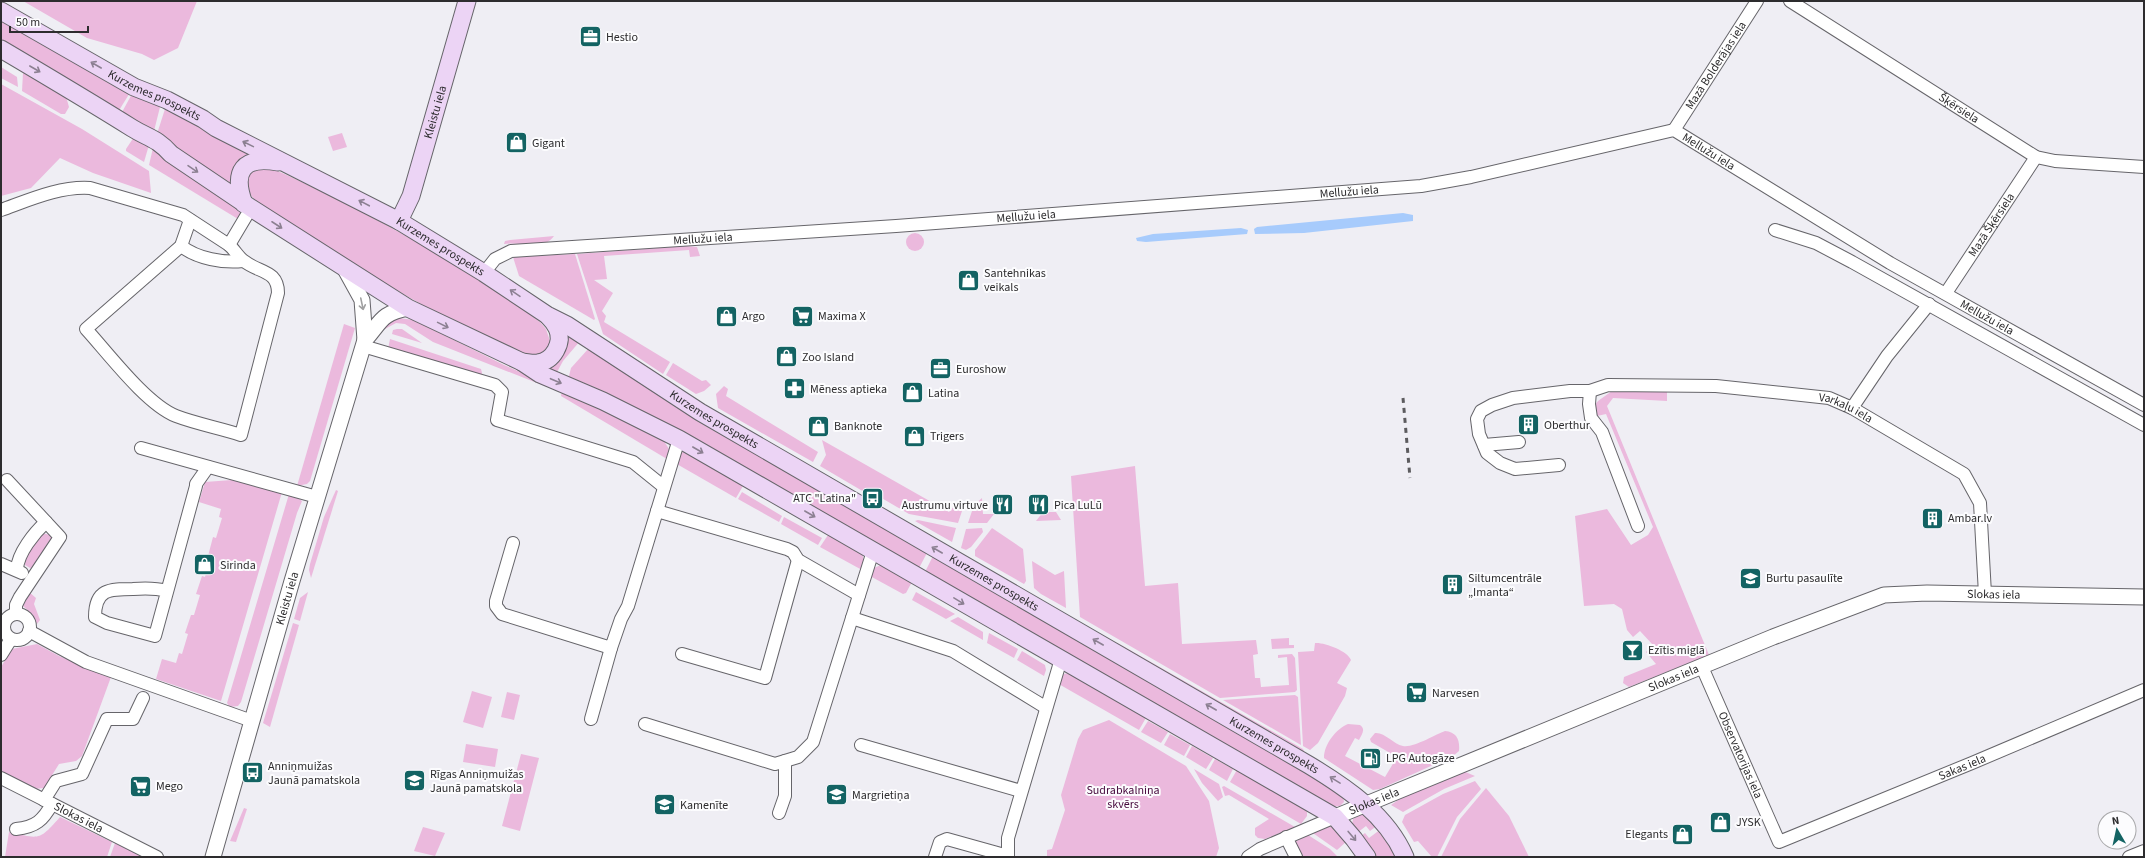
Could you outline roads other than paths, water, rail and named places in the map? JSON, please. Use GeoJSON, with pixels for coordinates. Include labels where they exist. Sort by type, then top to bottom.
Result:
{"type":"FeatureCollection","features":[{"type":"Feature","properties":{"kind":"main road","name":"Kleistu iela"},"geometry":{"type":"LineString","coordinates":[[399,221],[411,196],[467,1]]}},
{"type":"Feature","properties":{"kind":"main road","name":"Kurzemes prospekts"},"geometry":{"type":"LineString","coordinates":[[1,11],[134,87],[156,95],[185,109],[216,128],[255,147],[282,163],[399,221],[484,273],[547,315],[567,325],[700,412],[1340,783],[1366,804],[1384,824],[1405,857]]}},
{"type":"Feature","properties":{"kind":"main road"},"geometry":{"type":"LineString","coordinates":[[1,49],[105,110],[133,129],[153,138],[172,154],[247,206],[408,308],[522,362],[540,374],[603,401],[679,439],[1335,817],[1367,857]]}},
{"type":"Feature","properties":{"kind":"main road"},"geometry":{"type":"LineString","coordinates":[[247,206],[238,182],[244,168],[252,163],[266,160],[282,163]]}},
{"type":"Feature","properties":{"kind":"main road"},"geometry":{"type":"LineString","coordinates":[[522,362],[538,363],[548,359],[555,352],[559,342],[558,328],[547,315]]}},
{"type":"Feature","properties":{"kind":"street","name":"Mazā Bolderājas iela"},"geometry":{"type":"LineString","coordinates":[[1674,130],[1757,1]]}},
{"type":"Feature","properties":{"kind":"street","name":"Šķērsiela"},"geometry":{"type":"LineString","coordinates":[[1790,1],[2036,156],[2055,161],[2144,167]]}},
{"type":"Feature","properties":{"kind":"street","name":"Mellužu iela"},"geometry":{"type":"LineString","coordinates":[[484,273],[495,259],[511,251],[888,226],[1421,186],[1471,177],[1674,130],[1830,227],[2144,405]]}},
{"type":"Feature","properties":{"kind":"street","name":"Mazā Šķērsiela"},"geometry":{"type":"LineString","coordinates":[[1946,294],[2036,156]]}},
{"type":"Feature","properties":{"kind":"street"},"geometry":{"type":"LineString","coordinates":[[1,210],[59,191],[80,187],[90,188],[173,211],[190,220],[229,245],[244,261],[272,276],[278,284],[278,293],[241,435],[175,415],[159,405],[143,391],[86,328],[181,246],[190,220]]}},
{"type":"Feature","properties":{"kind":"street"},"geometry":{"type":"LineString","coordinates":[[229,245],[247,206]]}},
{"type":"Feature","properties":{"kind":"street","name":"Mellužu iela"},"geometry":{"type":"LineString","coordinates":[[1775,230],[1816,243],[1929,304],[2144,425]]}},
{"type":"Feature","properties":{"kind":"street"},"geometry":{"type":"LineString","coordinates":[[181,246],[188,252],[227,262],[244,261]]}},
{"type":"Feature","properties":{"kind":"street","name":"Kleistu iela"},"geometry":{"type":"LineString","coordinates":[[346,270],[362,300],[364,343]]}},
{"type":"Feature","properties":{"kind":"street"},"geometry":{"type":"LineString","coordinates":[[1852,408],[1887,356],[1929,304]]}},
{"type":"Feature","properties":{"kind":"street","name":"Kleistu iela"},"geometry":{"type":"LineString","coordinates":[[213,857],[317,497],[364,343],[381,319],[388,313],[408,308]]}},
{"type":"Feature","properties":{"kind":"street"},"geometry":{"type":"LineString","coordinates":[[364,343],[495,385],[502,392],[497,420],[633,462],[664,487]]}},
{"type":"Feature","properties":{"kind":"street","name":"Varkaļu iela"},"geometry":{"type":"LineString","coordinates":[[1590,392],[1608,385],[1716,386],[1829,398],[1852,408],[1964,474],[1980,503],[1985,594]]}},
{"type":"Feature","properties":{"kind":"street"},"geometry":{"type":"LineString","coordinates":[[1559,465],[1515,470],[1500,463],[1487,453],[1479,434],[1478,419],[1482,411],[1492,405],[1513,398],[1570,391],[1590,392],[1589,404],[1591,418],[1602,432],[1638,526]]}},
{"type":"Feature","properties":{"kind":"street"},"geometry":{"type":"LineString","coordinates":[[591,719],[611,648],[621,619],[628,606],[679,439]]}},
{"type":"Feature","properties":{"kind":"street"},"geometry":{"type":"LineString","coordinates":[[1484,445],[1519,442]]}},
{"type":"Feature","properties":{"kind":"street"},"geometry":{"type":"LineString","coordinates":[[141,448],[317,497]]}},
{"type":"Feature","properties":{"kind":"street"},"geometry":{"type":"LineString","coordinates":[[167,591],[154,588],[108,590],[101,595],[97,602],[95,617],[107,623],[155,636],[196,484],[208,467]]}},
{"type":"Feature","properties":{"kind":"street"},"geometry":{"type":"LineString","coordinates":[[7,480],[60,537],[18,601],[16,614]]}},
{"type":"Feature","properties":{"kind":"street"},"geometry":{"type":"LineString","coordinates":[[657,511],[787,549],[793,552],[798,560],[859,595]]}},
{"type":"Feature","properties":{"kind":"street"},"geometry":{"type":"LineString","coordinates":[[17,569],[20,557],[35,534],[46,522]]}},
{"type":"Feature","properties":{"kind":"street"},"geometry":{"type":"LineString","coordinates":[[513,543],[496,601],[498,611],[502,614],[611,648]]}},
{"type":"Feature","properties":{"kind":"street"},"geometry":{"type":"LineString","coordinates":[[645,724],[775,764],[804,753],[813,742],[873,550]]}},
{"type":"Feature","properties":{"kind":"street"},"geometry":{"type":"LineString","coordinates":[[682,654],[765,678],[798,560]]}},
{"type":"Feature","properties":{"kind":"street"},"geometry":{"type":"LineString","coordinates":[[1,564],[17,569],[32,579]]}},
{"type":"Feature","properties":{"kind":"street","name":"Slokas iela"},"geometry":{"type":"LineString","coordinates":[[1248,857],[1260,849],[1286,837],[1366,804],[1803,625],[1884,595],[1904,593],[2144,597]]}},
{"type":"Feature","properties":{"kind":"street"},"geometry":{"type":"LineString","coordinates":[[16,614],[23,615],[27,619],[30,626],[29,632],[23,639],[11,639],[5,633],[4,626],[7,618],[16,614]]}},
{"type":"Feature","properties":{"kind":"street"},"geometry":{"type":"LineString","coordinates":[[852,618],[953,651],[1045,707]]}},
{"type":"Feature","properties":{"kind":"street"},"geometry":{"type":"LineString","coordinates":[[29,632],[86,662],[252,721]]}},
{"type":"Feature","properties":{"kind":"street"},"geometry":{"type":"LineString","coordinates":[[1,655],[11,639]]}},
{"type":"Feature","properties":{"kind":"street"},"geometry":{"type":"LineString","coordinates":[[935,857],[940,842],[947,839],[1008,857],[1008,838],[1045,707],[1061,659]]}},
{"type":"Feature","properties":{"kind":"street","name":"Observatorijas iela"},"geometry":{"type":"LineString","coordinates":[[1702,667],[1779,842]]}},
{"type":"Feature","properties":{"kind":"street","name":"Sakas iela"},"geometry":{"type":"LineString","coordinates":[[1779,842],[1972,763],[2144,690]]}},
{"type":"Feature","properties":{"kind":"street"},"geometry":{"type":"LineString","coordinates":[[16,829],[24,828],[43,819],[56,781],[82,774],[106,719],[133,719],[143,698]]}},
{"type":"Feature","properties":{"kind":"street"},"geometry":{"type":"LineString","coordinates":[[861,745],[1021,791]]}},
{"type":"Feature","properties":{"kind":"street"},"geometry":{"type":"LineString","coordinates":[[779,813],[784,796],[785,761]]}},
{"type":"Feature","properties":{"kind":"street","name":"Slokas iela"},"geometry":{"type":"LineString","coordinates":[[1,778],[157,857]]}},
{"type":"Feature","properties":{"kind":"street"},"geometry":{"type":"LineString","coordinates":[[1286,837],[1296,857]]}},
{"type":"Feature","properties":{"kind":"street"},"geometry":{"type":"LineString","coordinates":[[2129,857],[2144,851]]}},
{"type":"Feature","properties":{"kind":"water"},"geometry":{"type":"Polygon","coordinates":[[[1403,213],[1413,215],[1413,221],[1304,233],[1255,234],[1254,229],[1257,227],[1403,213]]]}},
{"type":"Feature","properties":{"kind":"water"},"geometry":{"type":"Polygon","coordinates":[[[1241,228],[1248,230],[1247,234],[1146,242],[1137,241],[1136,238],[1153,234],[1241,228]]]}},
{"type":"Feature","properties":{"kind":"railway"},"geometry":{"type":"LineString","coordinates":[[1403,398],[1410,478]]}},
{"type":"Feature","properties":{"kind":"place","name":"Hestio"},"geometry":{"type":"Point","coordinates":[590,37]}},
{"type":"Feature","properties":{"kind":"place","name":"Gigant"},"geometry":{"type":"Point","coordinates":[516,143]}},
{"type":"Feature","properties":{"kind":"place","name":"Santehnikas veikals"},"geometry":{"type":"Point","coordinates":[968,280]}},
{"type":"Feature","properties":{"kind":"place","name":"Argo"},"geometry":{"type":"Point","coordinates":[727,316]}},
{"type":"Feature","properties":{"kind":"place","name":"Maxima X"},"geometry":{"type":"Point","coordinates":[802,316]}},
{"type":"Feature","properties":{"kind":"place","name":"Zoo Island"},"geometry":{"type":"Point","coordinates":[787,357]}},
{"type":"Feature","properties":{"kind":"place","name":"Euroshow"},"geometry":{"type":"Point","coordinates":[940,369]}},
{"type":"Feature","properties":{"kind":"place","name":"Mēness aptieka"},"geometry":{"type":"Point","coordinates":[795,389]}},
{"type":"Feature","properties":{"kind":"place","name":"Latina"},"geometry":{"type":"Point","coordinates":[913,393]}},
{"type":"Feature","properties":{"kind":"place","name":"Oberthur"},"geometry":{"type":"Point","coordinates":[1528,425]}},
{"type":"Feature","properties":{"kind":"place","name":"Banknote"},"geometry":{"type":"Point","coordinates":[819,426]}},
{"type":"Feature","properties":{"kind":"place","name":"Trigers"},"geometry":{"type":"Point","coordinates":[914,436]}},
{"type":"Feature","properties":{"kind":"place","name":"ATC \"Latina\""},"geometry":{"type":"Point","coordinates":[872,498]}},
{"type":"Feature","properties":{"kind":"place","name":"Austrumu virtuve"},"geometry":{"type":"Point","coordinates":[1003,505]}},
{"type":"Feature","properties":{"kind":"place","name":"Pica LuLū"},"geometry":{"type":"Point","coordinates":[1039,505]}},
{"type":"Feature","properties":{"kind":"place","name":"Ambar.lv"},"geometry":{"type":"Point","coordinates":[1932,518]}},
{"type":"Feature","properties":{"kind":"place","name":"Sirinda"},"geometry":{"type":"Point","coordinates":[204,565]}},
{"type":"Feature","properties":{"kind":"place","name":"Burtu pasaulīte"},"geometry":{"type":"Point","coordinates":[1751,578]}},
{"type":"Feature","properties":{"kind":"place","name":"Siltumcentrāle „Imanta“"},"geometry":{"type":"Point","coordinates":[1453,585]}},
{"type":"Feature","properties":{"kind":"place","name":"Ezītis miglā"},"geometry":{"type":"Point","coordinates":[1633,650]}},
{"type":"Feature","properties":{"kind":"place","name":"Narvesen"},"geometry":{"type":"Point","coordinates":[1416,693]}},
{"type":"Feature","properties":{"kind":"place","name":"LPG Autogāze"},"geometry":{"type":"Point","coordinates":[1371,758]}},
{"type":"Feature","properties":{"kind":"place","name":"Anniņmuižas Jaunā pamatskola"},"geometry":{"type":"Point","coordinates":[253,773]}},
{"type":"Feature","properties":{"kind":"place","name":"Rīgas Anniņmuižas Jaunā pamatskola"},"geometry":{"type":"Point","coordinates":[414,781]}},
{"type":"Feature","properties":{"kind":"place","name":"Mego"},"geometry":{"type":"Point","coordinates":[140,786]}},
{"type":"Feature","properties":{"kind":"place","name":"Margrietiņa"},"geometry":{"type":"Point","coordinates":[837,795]}},
{"type":"Feature","properties":{"kind":"place","name":"Kamenīte"},"geometry":{"type":"Point","coordinates":[664,805]}},
{"type":"Feature","properties":{"kind":"place","name":"JYSK"},"geometry":{"type":"Point","coordinates":[1721,822]}},
{"type":"Feature","properties":{"kind":"place","name":"Elegants"},"geometry":{"type":"Point","coordinates":[1683,834]}},
{"type":"Feature","properties":{"kind":"park label","name":"Sudrabkalniņa skvērs"},"geometry":{"type":"Point","coordinates":[1123,797]}}]}
